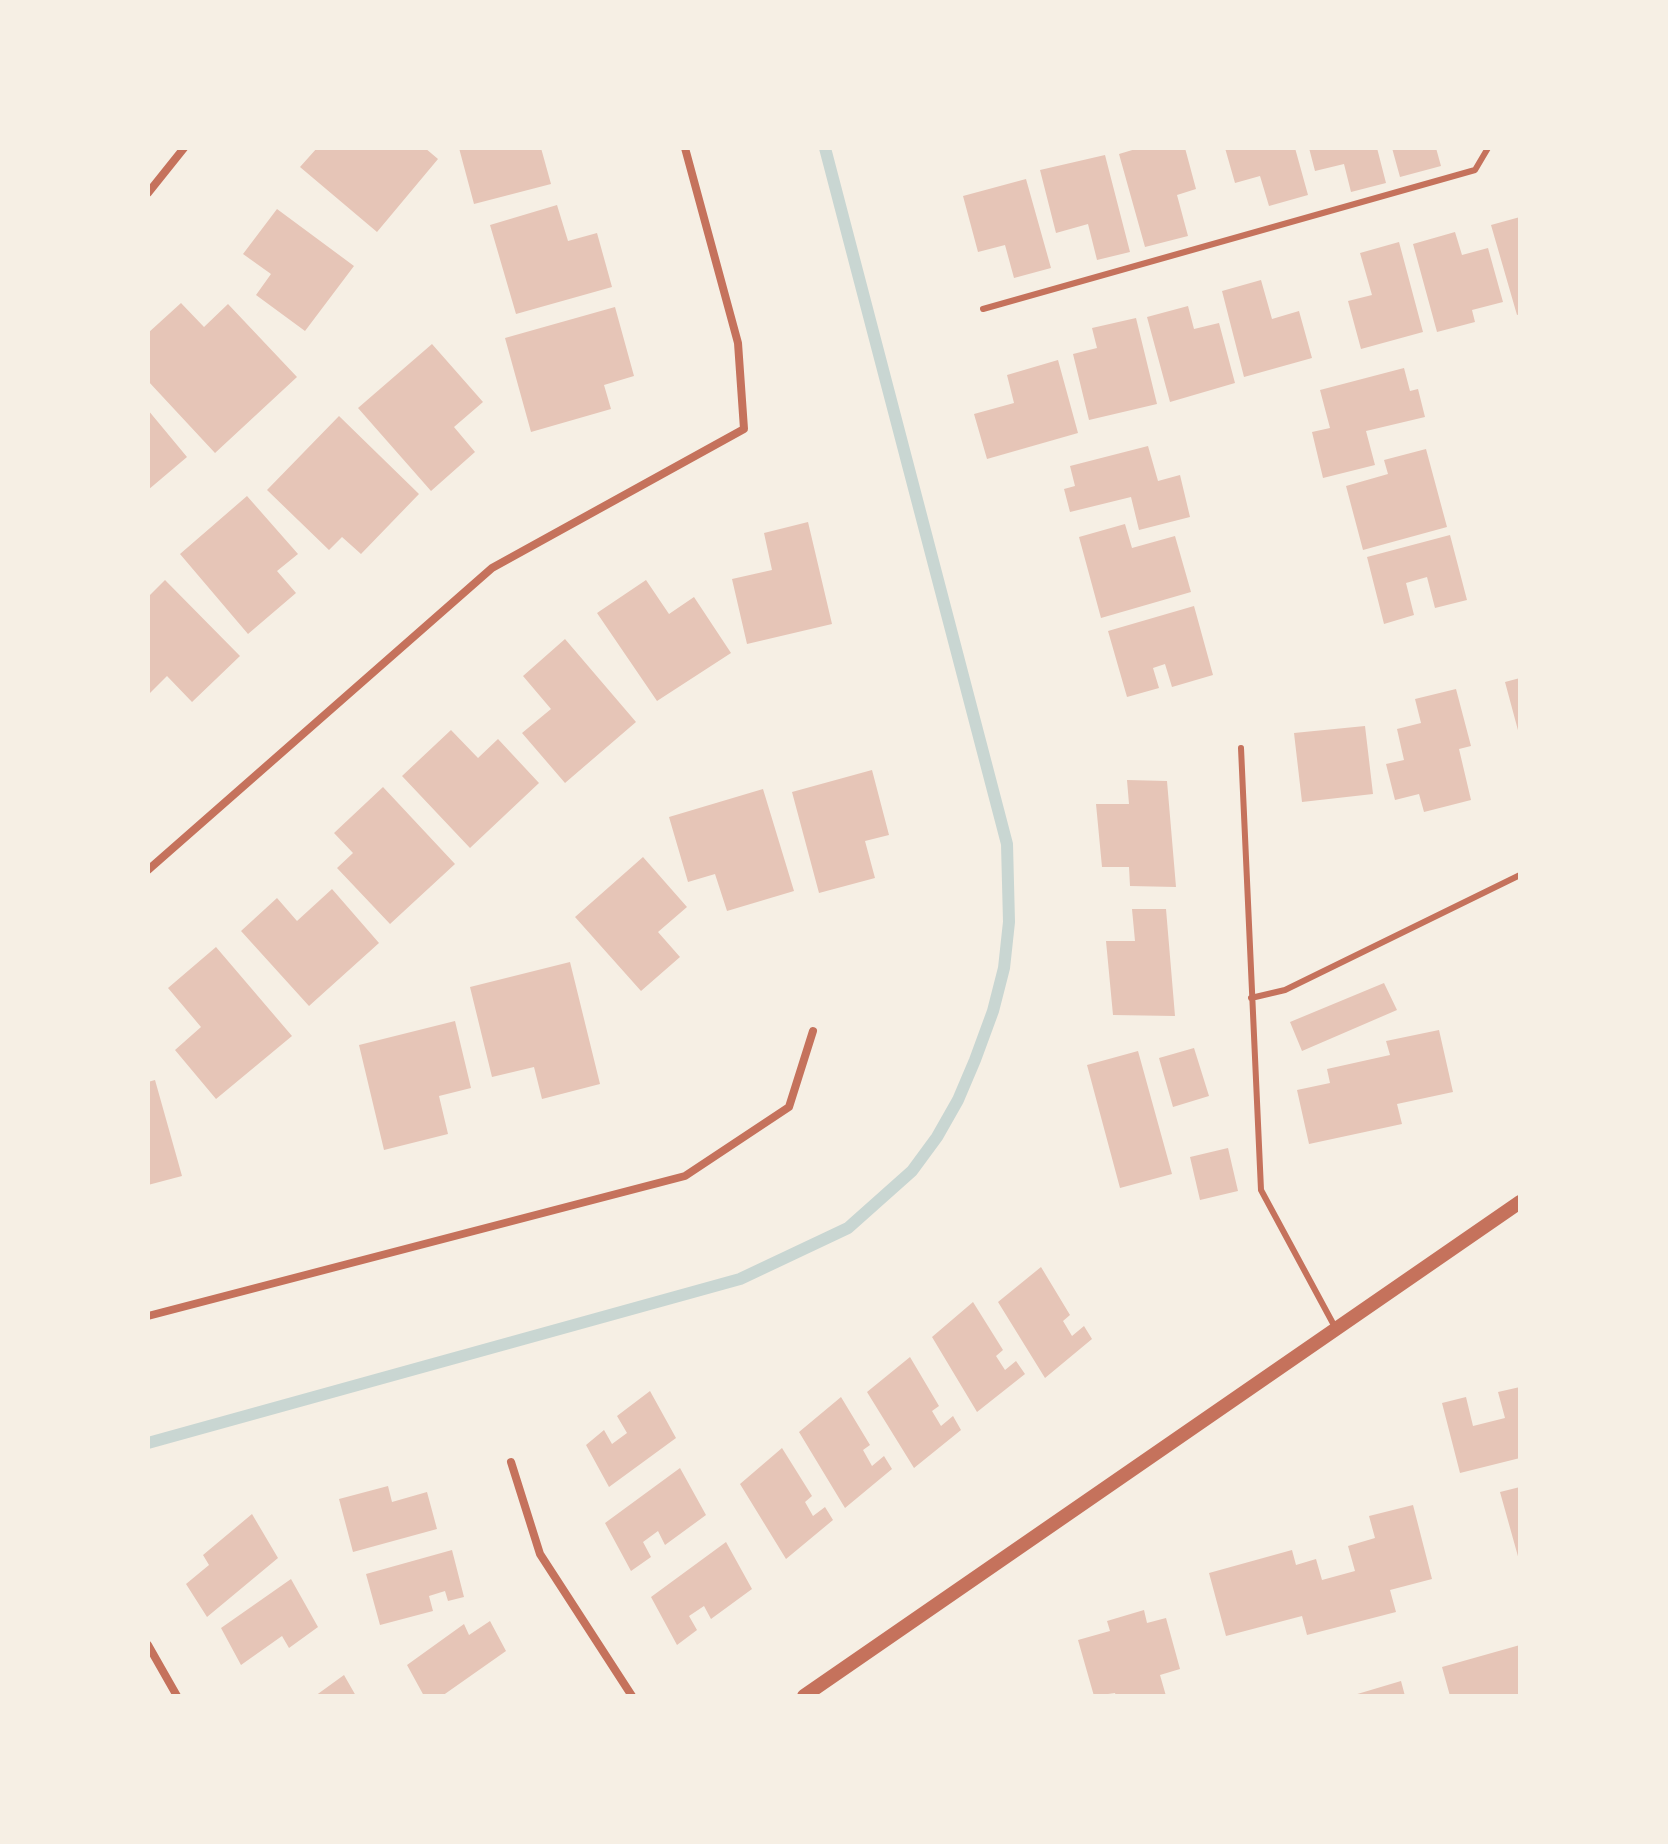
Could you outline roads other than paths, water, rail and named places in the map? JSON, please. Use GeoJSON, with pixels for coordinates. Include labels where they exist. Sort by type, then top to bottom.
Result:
{"type":"FeatureCollection","features":[{"type":"Feature","properties":{"kind":"street"},"geometry":{"type":"LineString","coordinates":[[148,193],[184,148]]}},
{"type":"Feature","properties":{"kind":"street"},"geometry":{"type":"LineString","coordinates":[[148,870],[492,568],[744,429],[738,343],[685,148]]}},
{"type":"Feature","properties":{"kind":"street"},"geometry":{"type":"LineString","coordinates":[[148,1316],[685,1176],[789,1107],[813,1031]]}},
{"type":"Feature","properties":{"kind":"street"},"geometry":{"type":"LineString","coordinates":[[804,1696],[1520,1202]]}},
{"type":"Feature","properties":{"kind":"street"},"geometry":{"type":"LineString","coordinates":[[511,1462],[540,1554],[632,1696]]}},
{"type":"Feature","properties":{"kind":"street"},"geometry":{"type":"LineString","coordinates":[[148,1645],[177,1696]]}},
{"type":"Feature","properties":{"kind":"lane"},"geometry":{"type":"LineString","coordinates":[[983,309],[1475,170],[1488,148]]}},
{"type":"Feature","properties":{"kind":"lane"},"geometry":{"type":"LineString","coordinates":[[1241,748],[1261,1190],[1336,1330]]}},
{"type":"Feature","properties":{"kind":"lane"},"geometry":{"type":"LineString","coordinates":[[1251,998],[1285,990],[1520,875]]}},
{"type":"Feature","properties":{"kind":"waterway"},"geometry":{"type":"LineString","coordinates":[[148,1443],[740,1279],[848,1228],[912,1171],[937,1137],[958,1100],[993,1011],[1004,968],[1009,922],[1007,844],[825,148]]}}]}
